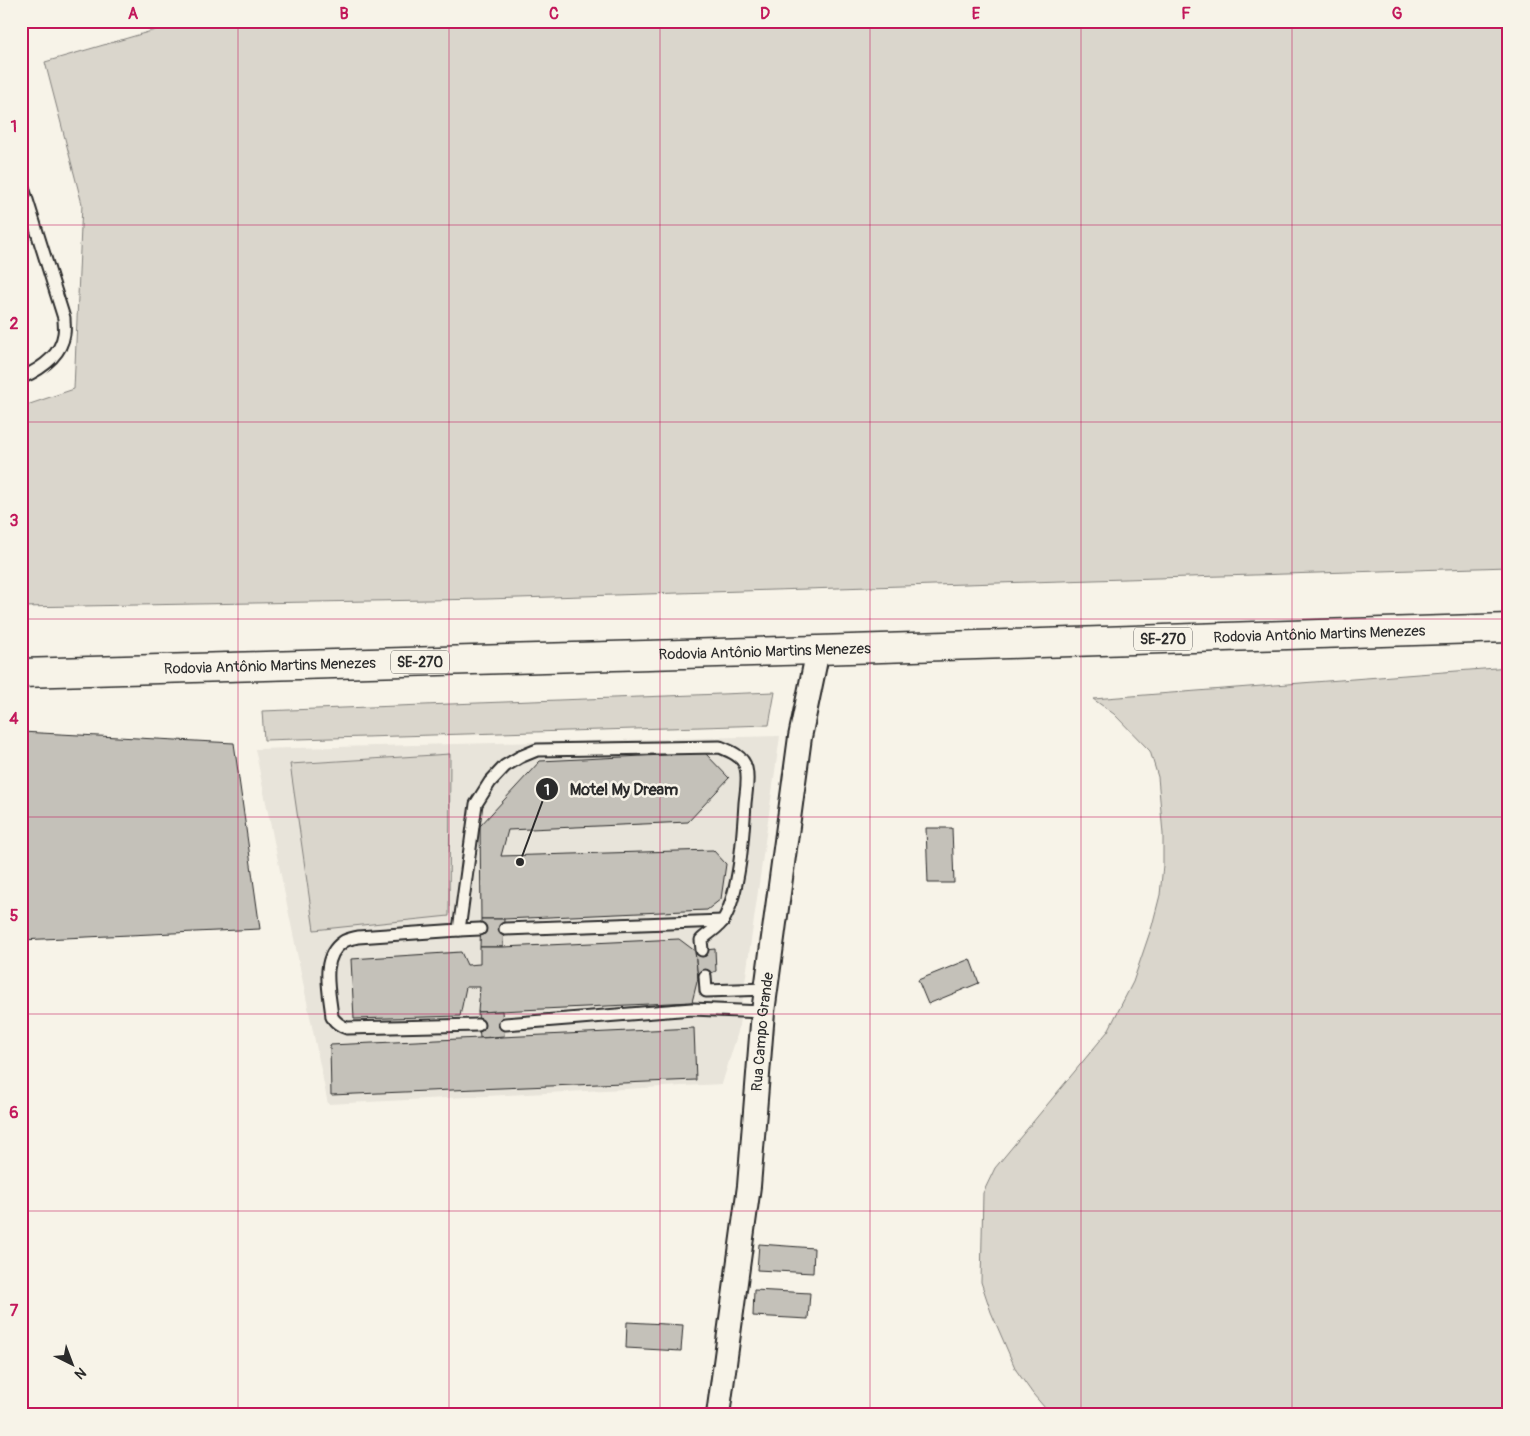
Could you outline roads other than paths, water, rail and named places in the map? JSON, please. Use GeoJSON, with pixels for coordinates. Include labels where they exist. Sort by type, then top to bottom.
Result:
{"type":"FeatureCollection","features":[{"type":"Feature","properties":{"kind":"main road","name":"Rodovia Antônio Martins Menezes"},"geometry":{"type":"LineString","coordinates":[[21,673],[1509,628]]}},
{"type":"Feature","properties":{"kind":"street","name":"Rua Campo Grande"},"geometry":{"type":"LineString","coordinates":[[718,1415],[749,1186],[763,1012],[800,737],[818,650]]}},
{"type":"Feature","properties":{"kind":"lane"},"geometry":{"type":"LineString","coordinates":[[21,181],[64,318],[65,334],[61,345],[52,358],[37,370],[21,378]]}},
{"type":"Feature","properties":{"kind":"lane"},"geometry":{"type":"LineString","coordinates":[[459,930],[476,804],[490,782],[506,766],[520,757],[537,750],[720,747],[734,752],[746,767],[746,801],[739,867],[732,900],[723,921],[701,940],[702,950]]}},
{"type":"Feature","properties":{"kind":"lane"},"geometry":{"type":"LineString","coordinates":[[505,929],[723,921]]}},
{"type":"Feature","properties":{"kind":"lane"},"geometry":{"type":"LineString","coordinates":[[478,1025],[347,1028],[336,1023],[332,1017],[327,971],[334,952],[344,941],[358,937],[480,929]]}},
{"type":"Feature","properties":{"kind":"lane"},"geometry":{"type":"LineString","coordinates":[[705,976],[706,991],[767,989]]}},
{"type":"Feature","properties":{"kind":"lane"},"geometry":{"type":"LineString","coordinates":[[504,1024],[692,1009],[763,1012]]}},
{"type":"Feature","properties":{"kind":"place","name":"Motel My Dream"},"geometry":{"type":"Point","coordinates":[520,862]}}]}
